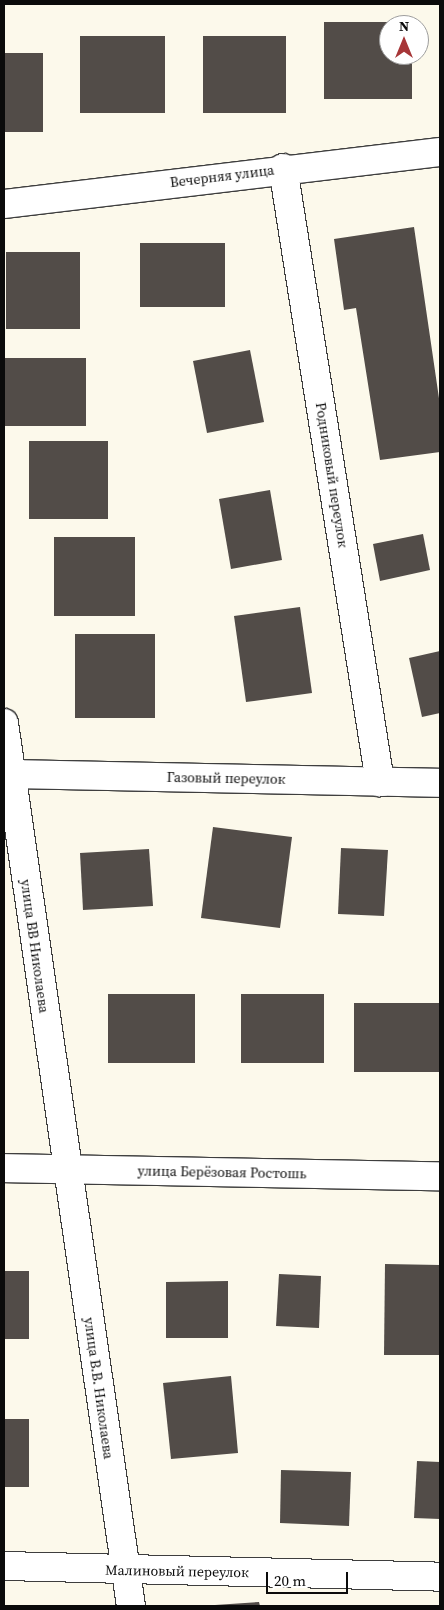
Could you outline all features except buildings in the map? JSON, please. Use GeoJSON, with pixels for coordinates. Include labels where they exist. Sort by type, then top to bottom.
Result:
{"type":"FeatureCollection","features":[{"type":"Feature","properties":{"kind":"street","name":"Вечерняя улица"},"geometry":{"type":"LineString","coordinates":[[4,204],[283,168],[440,152]]}},
{"type":"Feature","properties":{"kind":"street","name":"Родниковый переулок"},"geometry":{"type":"LineString","coordinates":[[283,168],[380,782]]}},
{"type":"Feature","properties":{"kind":"street","name":"улица ВВ Николаева"},"geometry":{"type":"LineString","coordinates":[[4,723],[66,1169]]}},
{"type":"Feature","properties":{"kind":"street","name":"Газовый переулок"},"geometry":{"type":"LineString","coordinates":[[12,774],[440,783]]}},
{"type":"Feature","properties":{"kind":"street","name":"улица Берёзовая Ростошь"},"geometry":{"type":"LineString","coordinates":[[4,1168],[440,1176]]}},
{"type":"Feature","properties":{"kind":"street","name":"улица В.В. Николаева"},"geometry":{"type":"LineString","coordinates":[[66,1169],[131,1606]]}},
{"type":"Feature","properties":{"kind":"street","name":"Малиновый переулок"},"geometry":{"type":"LineString","coordinates":[[4,1566],[440,1577]]}}]}
